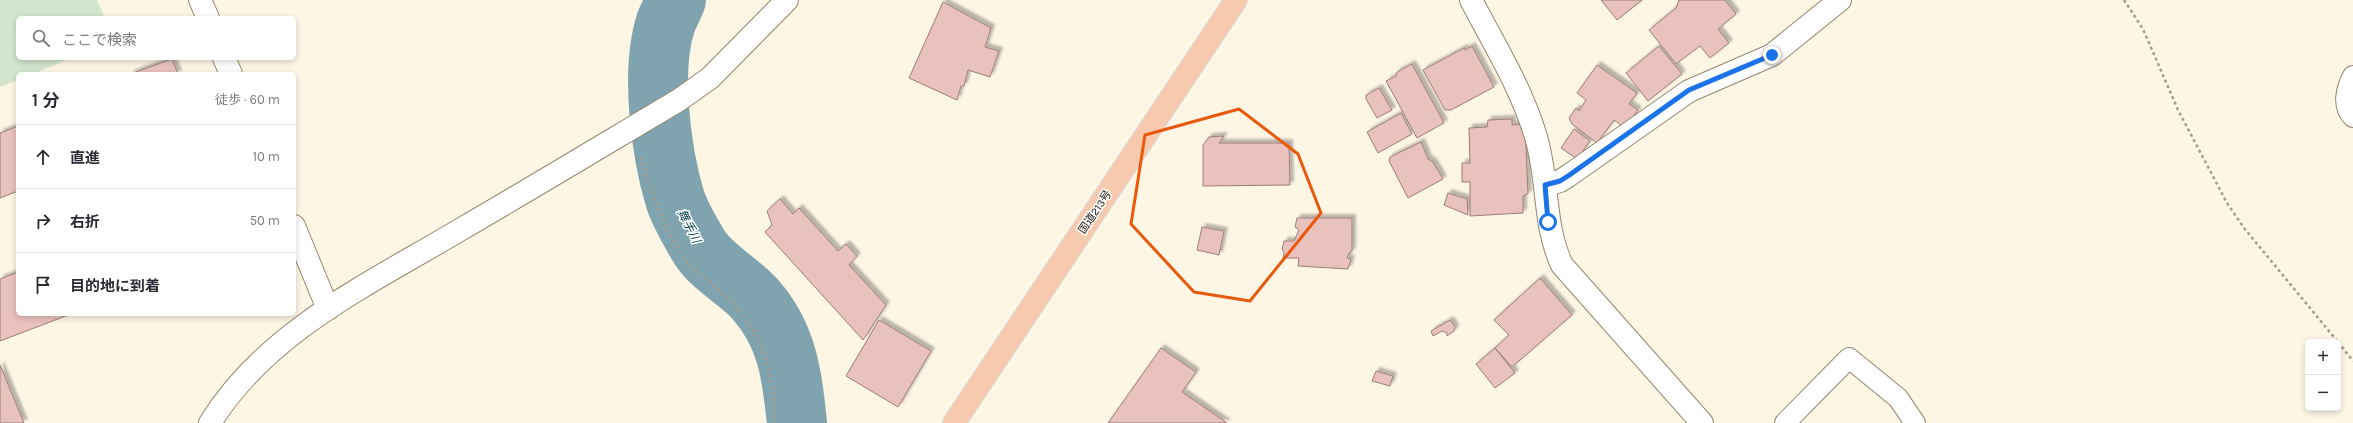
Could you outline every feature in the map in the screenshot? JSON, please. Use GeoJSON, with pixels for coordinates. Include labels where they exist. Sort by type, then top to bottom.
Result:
{"type":"FeatureCollection","features":[{"type":"Feature","properties":{"kind":"highway","name":"国道213号"},"geometry":{"type":"LineString","coordinates":[[954,423],[1236,0]]}},
{"type":"Feature","properties":{"kind":"street"},"geometry":{"type":"LineString","coordinates":[[200,0],[207,16]]}},
{"type":"Feature","properties":{"kind":"street"},"geometry":{"type":"LineString","coordinates":[[1471,0],[1519,92],[1528,115],[1542,160],[1548,222],[1555,251],[1562,265],[1702,423]]}},
{"type":"Feature","properties":{"kind":"street"},"geometry":{"type":"LineString","coordinates":[[1545,185],[1560,181],[1568,176],[1689,90],[1772,55],[1840,0]]}},
{"type":"Feature","properties":{"kind":"street"},"geometry":{"type":"LineString","coordinates":[[210,423],[219,409],[245,378],[301,326],[679,100],[710,78],[779,4]]}},
{"type":"Feature","properties":{"kind":"street"},"geometry":{"type":"LineString","coordinates":[[225,60],[230,72]]}},
{"type":"Feature","properties":{"kind":"street"},"geometry":{"type":"LineString","coordinates":[[296,231],[328,309]]}},
{"type":"Feature","properties":{"kind":"lane"},"geometry":{"type":"LineString","coordinates":[[2353,76],[2350,82],[2346,105],[2353,118]]}},
{"type":"Feature","properties":{"kind":"lane"},"geometry":{"type":"LineString","coordinates":[[1786,423],[1849,358],[1898,398],[1915,423]]}},
{"type":"Feature","properties":{"kind":"path"},"geometry":{"type":"LineString","coordinates":[[2124,0],[2143,29],[2178,110],[2228,204],[2244,228],[2336,339]]}},
{"type":"Feature","properties":{"kind":"path"},"geometry":{"type":"LineString","coordinates":[[630,129],[656,200],[679,251],[690,264],[735,305],[752,327],[766,356],[773,383],[774,423]]}},
{"type":"Feature","properties":{"kind":"path"},"geometry":{"type":"LineString","coordinates":[[2341,346],[2353,361]]}},
{"type":"Feature","properties":{"kind":"highlighted area"},"geometry":{"type":"Polygon","coordinates":[[[1239,109],[1298,154],[1321,213],[1250,301],[1194,292],[1131,224],[1145,135],[1239,109]]]}},
{"type":"Feature","properties":{"kind":"green space"},"geometry":{"type":"Polygon","coordinates":[[[0,0],[97,0],[104,16],[16,16],[16,60],[66,60],[38,72],[16,72],[16,81],[0,87],[0,0]]]}},
{"type":"Feature","properties":{"kind":"building"},"geometry":{"type":"Polygon","coordinates":[[[1601,0],[1642,0],[1617,20],[1601,0]]]}},
{"type":"Feature","properties":{"kind":"building"},"geometry":{"type":"Polygon","coordinates":[[[1679,0],[1725,0],[1736,14],[1718,29],[1729,43],[1710,58],[1700,46],[1676,64],[1649,30],[1676,8],[1679,0]]]}},
{"type":"Feature","properties":{"kind":"building"},"geometry":{"type":"Polygon","coordinates":[[[943,2],[991,28],[985,47],[999,51],[990,77],[968,70],[964,86],[961,86],[957,100],[909,78],[943,2]]]}},
{"type":"Feature","properties":{"kind":"building"},"geometry":{"type":"Polygon","coordinates":[[[1472,46],[1494,87],[1451,110],[1445,110],[1423,70],[1464,48],[1465,50],[1472,46]]]}},
{"type":"Feature","properties":{"kind":"building"},"geometry":{"type":"Polygon","coordinates":[[[1659,46],[1682,74],[1648,101],[1626,73],[1659,46]]]}},
{"type":"Feature","properties":{"kind":"building"},"geometry":{"type":"Polygon","coordinates":[[[172,60],[177,72],[136,72],[172,60]]]}},
{"type":"Feature","properties":{"kind":"building"},"geometry":{"type":"Polygon","coordinates":[[[1412,64],[1444,123],[1417,138],[1386,81],[1396,76],[1397,72],[1412,64]]]}},
{"type":"Feature","properties":{"kind":"building"},"geometry":{"type":"Polygon","coordinates":[[[1597,65],[1637,93],[1629,104],[1638,110],[1625,128],[1614,120],[1597,143],[1572,124],[1569,118],[1576,108],[1579,111],[1586,100],[1577,93],[1597,65]]]}},
{"type":"Feature","properties":{"kind":"building"},"geometry":{"type":"Polygon","coordinates":[[[1379,88],[1392,110],[1377,118],[1366,99],[1366,95],[1379,88]]]}},
{"type":"Feature","properties":{"kind":"building"},"geometry":{"type":"Polygon","coordinates":[[[1401,113],[1412,134],[1378,153],[1367,132],[1401,113]]]}},
{"type":"Feature","properties":{"kind":"building"},"geometry":{"type":"Polygon","coordinates":[[[1512,119],[1512,125],[1525,124],[1528,194],[1523,196],[1523,213],[1470,216],[1470,182],[1462,182],[1462,163],[1470,163],[1469,128],[1487,127],[1488,120],[1512,119]]]}},
{"type":"Feature","properties":{"kind":"building"},"geometry":{"type":"Polygon","coordinates":[[[16,127],[16,192],[0,198],[0,133],[16,127]]]}},
{"type":"Feature","properties":{"kind":"building"},"geometry":{"type":"Polygon","coordinates":[[[1574,129],[1590,141],[1577,159],[1561,148],[1574,129]]]}},
{"type":"Feature","properties":{"kind":"building"},"geometry":{"type":"Polygon","coordinates":[[[1224,136],[1219,143],[1289,143],[1290,185],[1203,186],[1203,145],[1209,137],[1224,136]]]}},
{"type":"Feature","properties":{"kind":"building"},"geometry":{"type":"Polygon","coordinates":[[[1421,142],[1428,159],[1433,162],[1443,179],[1408,198],[1389,161],[1390,157],[1421,142]]]}},
{"type":"Feature","properties":{"kind":"building"},"geometry":{"type":"Polygon","coordinates":[[[1448,193],[1467,199],[1468,215],[1444,205],[1448,193]]]}},
{"type":"Feature","properties":{"kind":"building"},"geometry":{"type":"Polygon","coordinates":[[[780,199],[793,214],[799,208],[838,251],[846,244],[857,256],[849,265],[886,305],[863,340],[765,232],[772,225],[767,211],[780,199]]]}},
{"type":"Feature","properties":{"kind":"building"},"geometry":{"type":"Polygon","coordinates":[[[1297,218],[1352,218],[1352,251],[1349,253],[1347,258],[1351,259],[1348,269],[1298,266],[1299,258],[1283,258],[1284,253],[1282,249],[1284,241],[1294,241],[1299,230],[1295,227],[1297,218]]]}},
{"type":"Feature","properties":{"kind":"building"},"geometry":{"type":"Polygon","coordinates":[[[1202,227],[1224,231],[1219,255],[1197,250],[1202,227]]]}},
{"type":"Feature","properties":{"kind":"building"},"geometry":{"type":"Polygon","coordinates":[[[16,273],[16,316],[66,316],[0,341],[0,279],[16,273]]]}},
{"type":"Feature","properties":{"kind":"building"},"geometry":{"type":"Polygon","coordinates":[[[1540,278],[1572,315],[1512,367],[1495,348],[1509,335],[1494,320],[1540,278]]]}},
{"type":"Feature","properties":{"kind":"building"},"geometry":{"type":"Polygon","coordinates":[[[879,320],[931,351],[898,407],[846,376],[879,320]]]}},
{"type":"Feature","properties":{"kind":"building"},"geometry":{"type":"Polygon","coordinates":[[[1450,320],[1455,327],[1454,331],[1447,336],[1447,333],[1442,331],[1433,336],[1431,331],[1450,320]]]}},
{"type":"Feature","properties":{"kind":"building"},"geometry":{"type":"Polygon","coordinates":[[[1161,348],[1196,372],[1182,392],[1227,423],[1108,423],[1161,348]]]}},
{"type":"Feature","properties":{"kind":"building"},"geometry":{"type":"Polygon","coordinates":[[[1495,348],[1515,373],[1495,388],[1476,364],[1495,348]]]}},
{"type":"Feature","properties":{"kind":"building"},"geometry":{"type":"Polygon","coordinates":[[[0,365],[24,423],[0,423],[0,365]]]}},
{"type":"Feature","properties":{"kind":"building"},"geometry":{"type":"Polygon","coordinates":[[[1376,371],[1393,376],[1390,386],[1372,381],[1376,371]]]}},
{"type":"Feature","properties":{"kind":"waterway","name":"舞手川"},"geometry":{"type":"LineString","coordinates":[[676,0],[666,22],[661,41],[658,87],[659,111],[665,158],[675,199],[686,224],[700,248],[719,269],[742,286],[755,299],[775,327],[790,373],[797,423]]}},
{"type":"Feature","properties":{"kind":"route"},"geometry":{"type":"LineString","coordinates":[[1548,222],[1545,185],[1560,181],[1568,176],[1689,90],[1772,55]]}}]}
